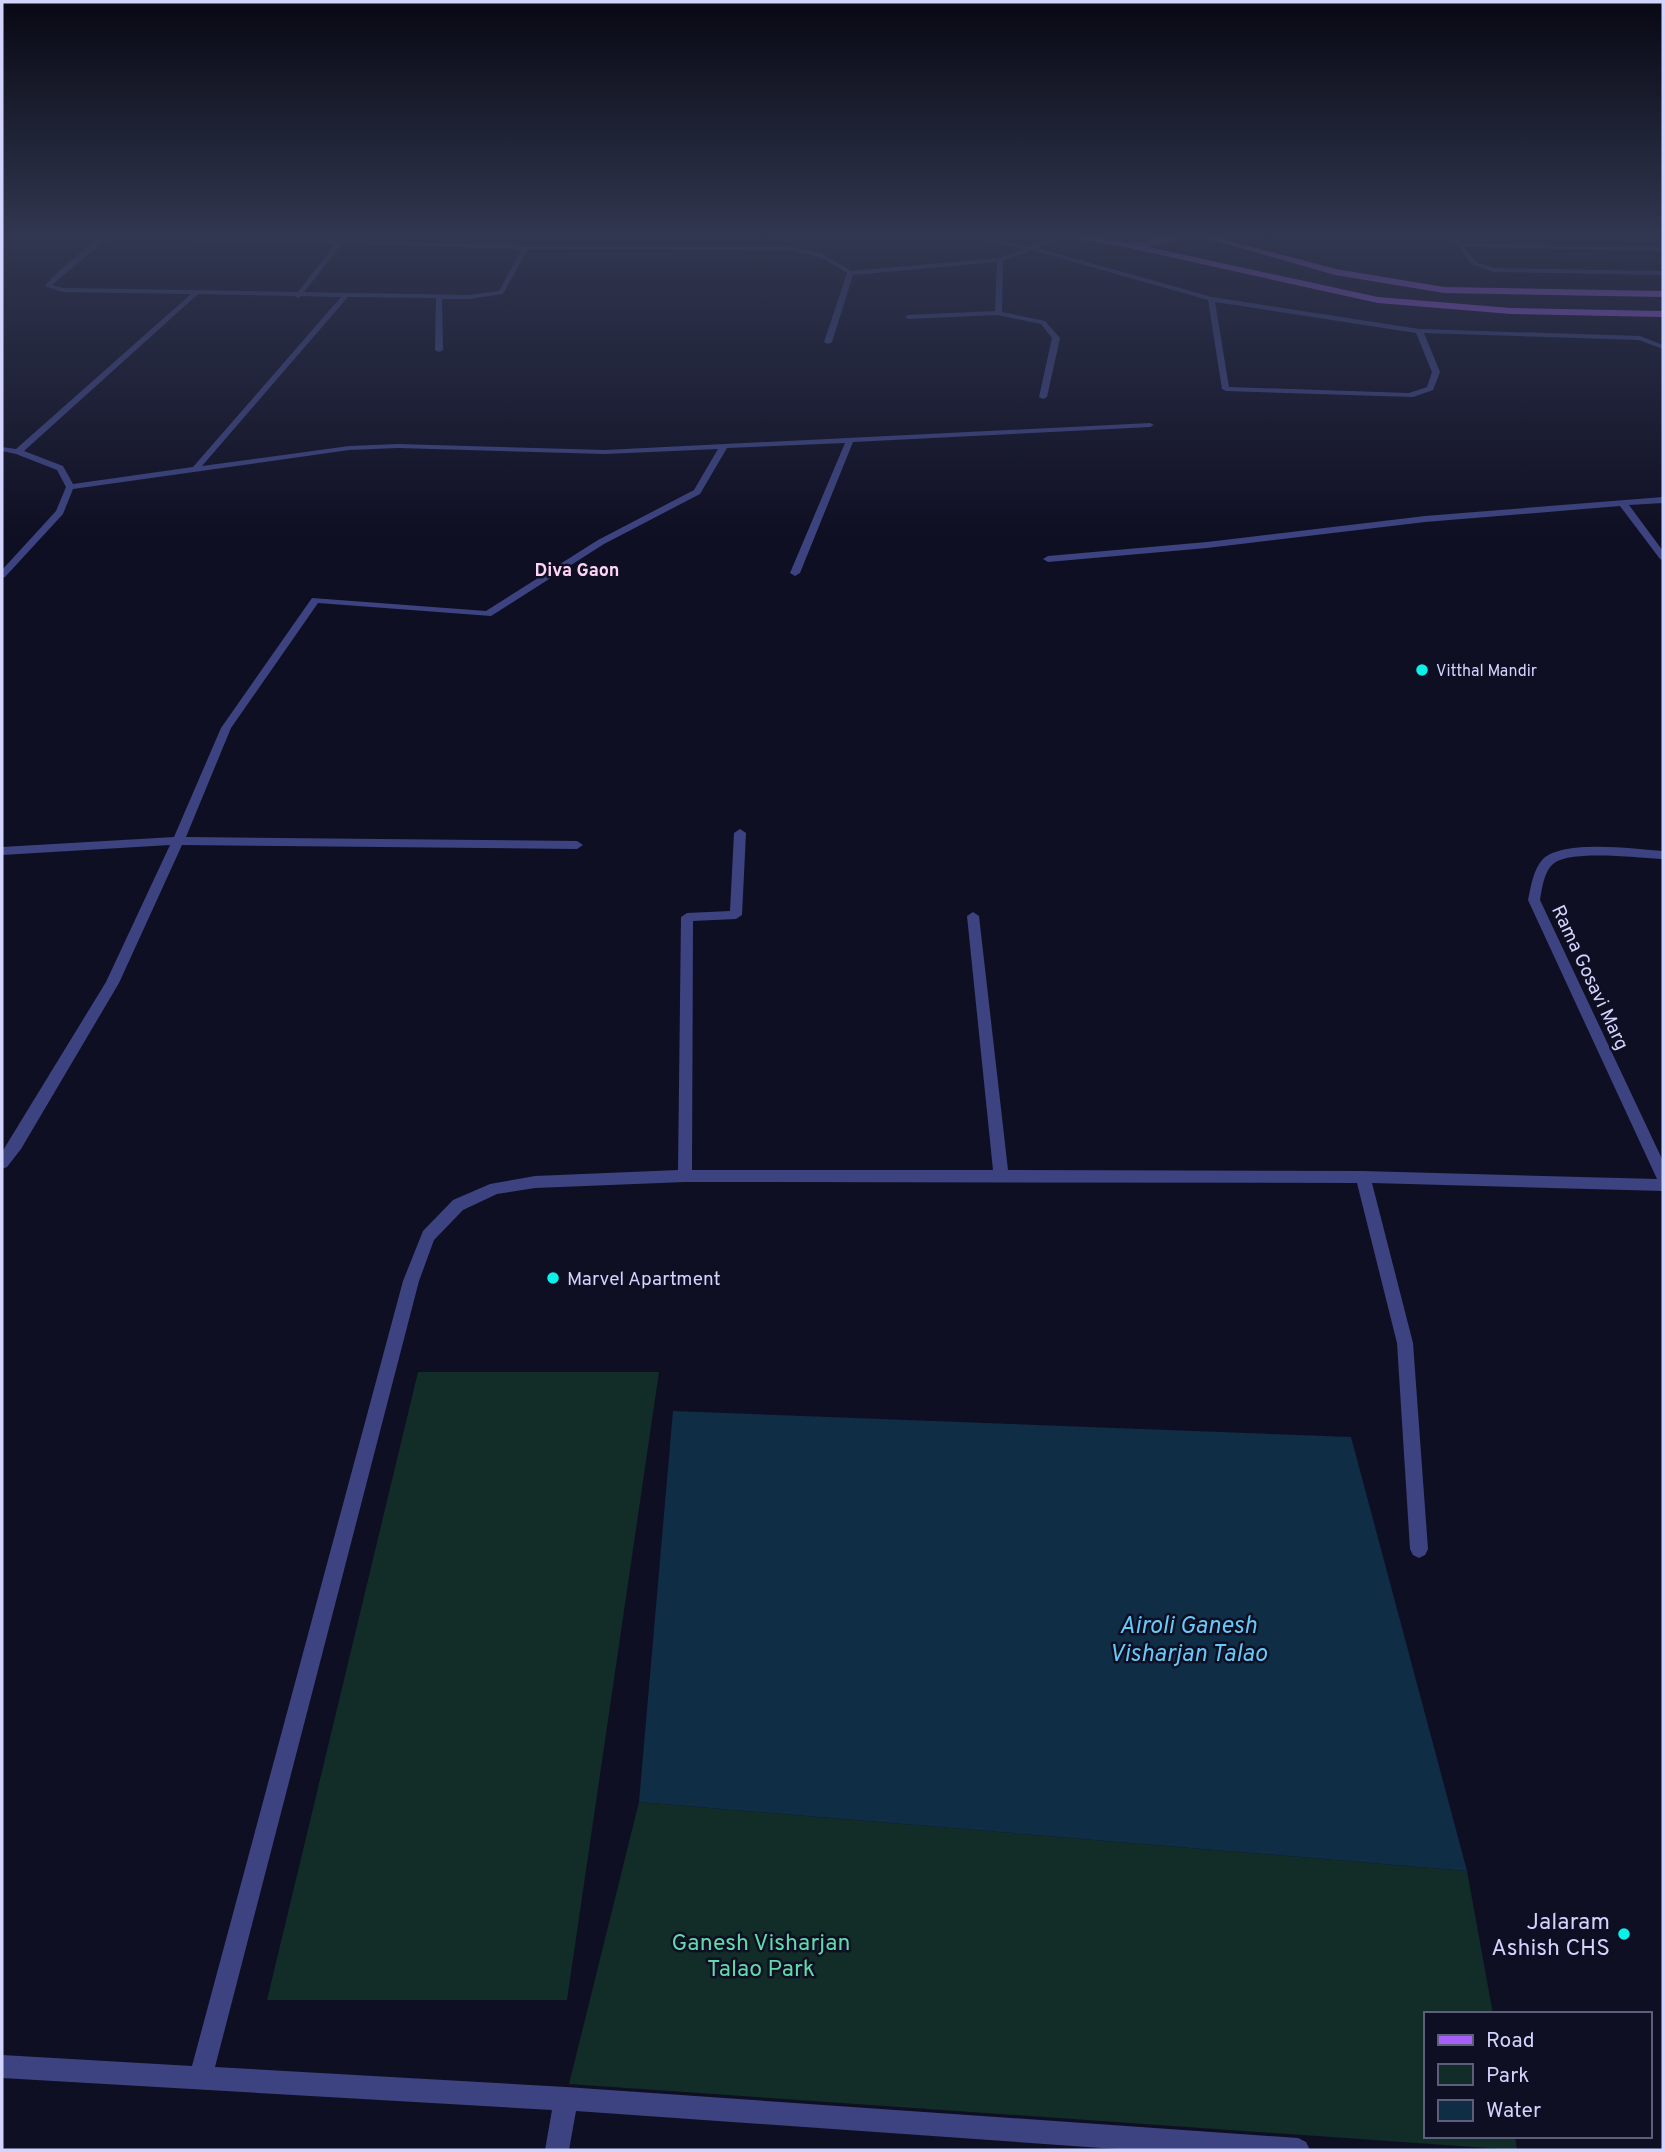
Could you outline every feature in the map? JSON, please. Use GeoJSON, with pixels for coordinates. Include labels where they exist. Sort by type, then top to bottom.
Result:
{"type":"FeatureCollection","features":[{"type":"Feature","properties":{"kind":"street"},"geometry":{"type":"LineString","coordinates":[[18,452],[149,335]]}},
{"type":"Feature","properties":{"kind":"street"},"geometry":{"type":"LineString","coordinates":[[197,467],[311,335]]}},
{"type":"Feature","properties":{"kind":"street"},"geometry":{"type":"LineString","coordinates":[[439,335],[439,350]]}},
{"type":"Feature","properties":{"kind":"street"},"geometry":{"type":"LineString","coordinates":[[828,342],[830,335]]}},
{"type":"Feature","properties":{"kind":"street"},"geometry":{"type":"LineString","coordinates":[[1043,397],[1056,338],[1054,335]]}},
{"type":"Feature","properties":{"kind":"street"},"geometry":{"type":"LineString","coordinates":[[1217,335],[1226,389],[1410,395],[1430,388],[1436,372],[1421,335]]}},
{"type":"Feature","properties":{"kind":"street"},"geometry":{"type":"LineString","coordinates":[[1559,335],[1640,338],[1663,347]]}},
{"type":"Feature","properties":{"kind":"street"},"geometry":{"type":"LineString","coordinates":[[70,487],[292,453],[398,446],[605,452],[1150,425]]}},
{"type":"Feature","properties":{"kind":"street"},"geometry":{"type":"LineString","coordinates":[[795,573],[850,440]]}},
{"type":"Feature","properties":{"kind":"street"},"geometry":{"type":"LineString","coordinates":[[2,1163],[16,1145],[112,983],[178,841],[226,727],[315,600],[488,614],[601,542],[697,492],[724,446]]}},
{"type":"Feature","properties":{"kind":"street"},"geometry":{"type":"LineString","coordinates":[[2,449],[18,452],[60,468],[70,487],[60,512],[2,575]]}},
{"type":"Feature","properties":{"kind":"street"},"geometry":{"type":"LineString","coordinates":[[1048,559],[1207,545],[1425,519],[1663,500]]}},
{"type":"Feature","properties":{"kind":"street"},"geometry":{"type":"LineString","coordinates":[[1623,504],[1663,558]]}},
{"type":"Feature","properties":{"kind":"street"},"geometry":{"type":"LineString","coordinates":[[685,1176],[687,917],[736,915],[740,833]]}},
{"type":"Feature","properties":{"kind":"street"},"geometry":{"type":"LineString","coordinates":[[2,851],[178,841],[577,845]]}},
{"type":"Feature","properties":{"kind":"street","name":"Rama Gosavi Marg"},"geometry":{"type":"LineString","coordinates":[[1663,855],[1588,852],[1554,857],[1541,871],[1534,900],[1663,1176]]}},
{"type":"Feature","properties":{"kind":"street"},"geometry":{"type":"LineString","coordinates":[[973,916],[1001,1177]]}},
{"type":"Feature","properties":{"kind":"street"},"geometry":{"type":"LineString","coordinates":[[201,2076],[411,1280],[428,1236],[458,1205],[495,1188],[535,1182],[685,1176],[1363,1177],[1663,1185]]}},
{"type":"Feature","properties":{"kind":"street"},"geometry":{"type":"LineString","coordinates":[[1363,1177],[1405,1343],[1406,1396],[1419,1549]]}},
{"type":"Feature","properties":{"kind":"street"},"geometry":{"type":"LineString","coordinates":[[2,2067],[201,2076],[566,2099],[1298,2150]]}},
{"type":"Feature","properties":{"kind":"street"},"geometry":{"type":"LineString","coordinates":[[557,2150],[566,2099]]}},
{"type":"Feature","properties":{"kind":"green space"},"geometry":{"type":"Polygon","coordinates":[[[418,1372],[659,1372],[567,2000],[267,2000],[418,1372]]]}},
{"type":"Feature","properties":{"kind":"green space","name":"Ganesh Visharjan Talao Park"},"geometry":{"type":"Polygon","coordinates":[[[639,1802],[1467,1871],[1493,2012],[1424,2012],[1424,2138],[1515,2138],[1517,2150],[569,2084],[639,1802]]]}},
{"type":"Feature","properties":{"kind":"water","name":"Airoli Ganesh Visharjan Talao"},"geometry":{"type":"Polygon","coordinates":[[[673,1411],[1351,1437],[1467,1871],[639,1802],[673,1411]]]}},
{"type":"Feature","properties":{"kind":"place","name":"Vitthal Mandir"},"geometry":{"type":"Point","coordinates":[1422,670]}},
{"type":"Feature","properties":{"kind":"place","name":"Marvel Apartment"},"geometry":{"type":"Point","coordinates":[553,1278]}},
{"type":"Feature","properties":{"kind":"place","name":"Jalaram Ashish CHS"},"geometry":{"type":"Point","coordinates":[1624,1934]}},
{"type":"Feature","properties":{"kind":"district","name":"Diva Gaon"},"geometry":{"type":"Point","coordinates":[577,570]}}]}
